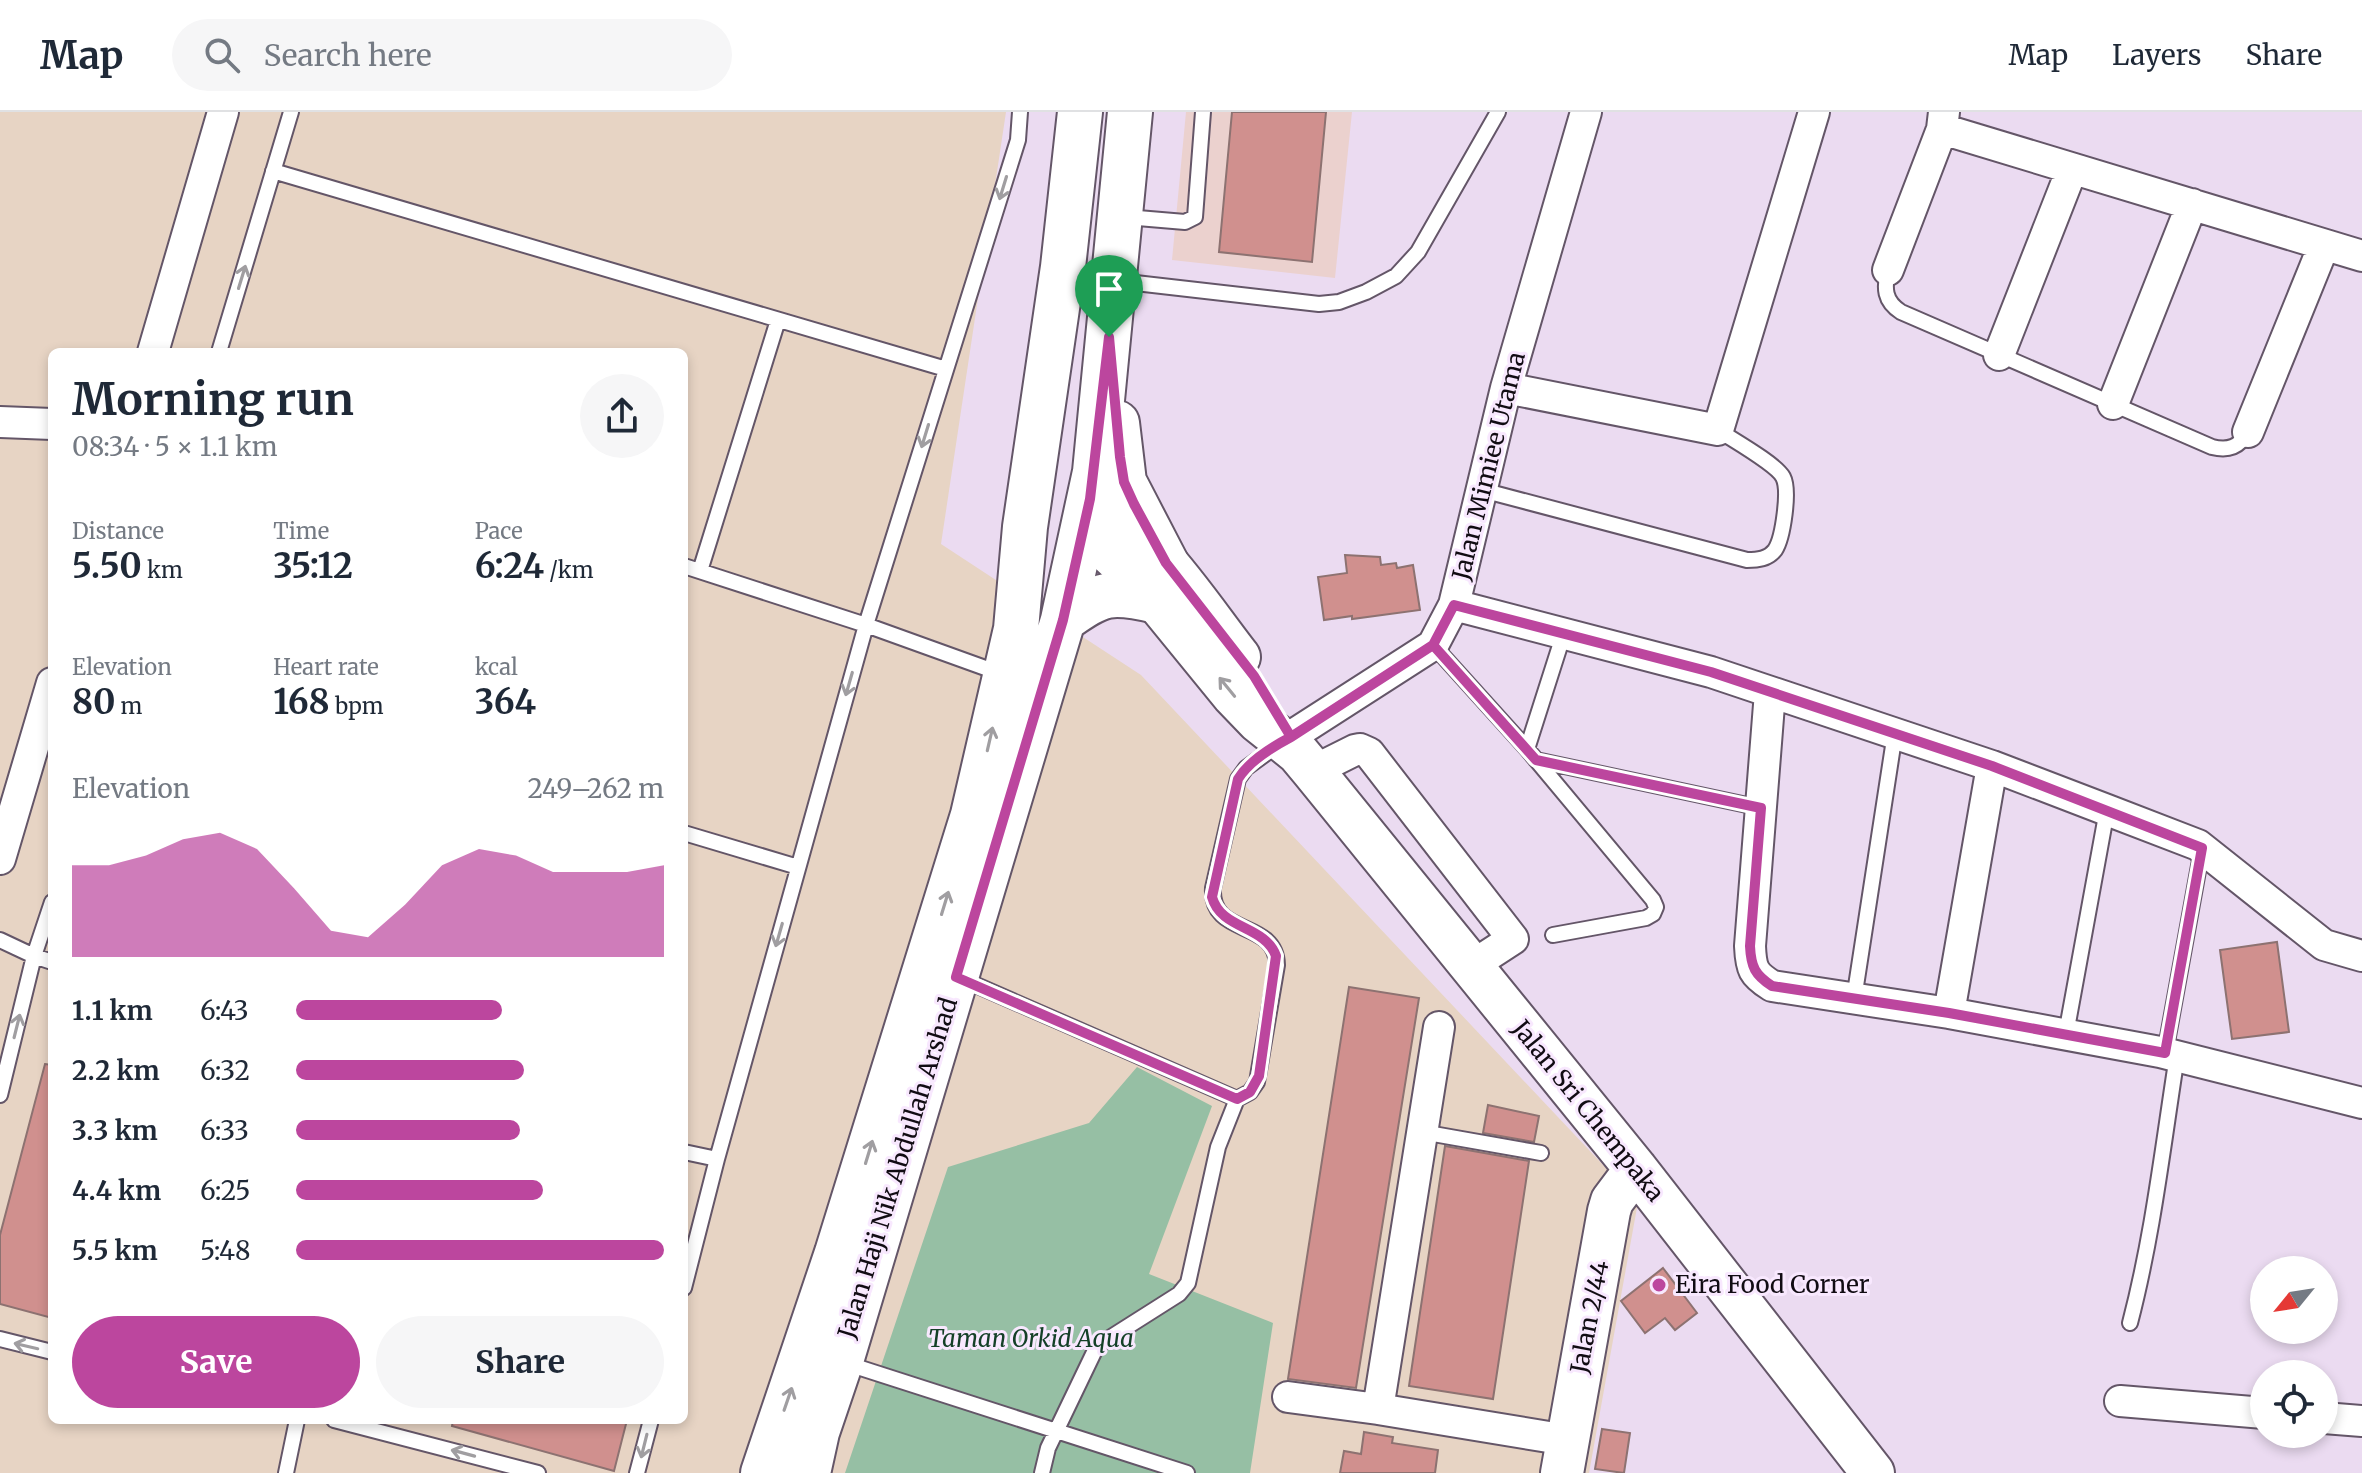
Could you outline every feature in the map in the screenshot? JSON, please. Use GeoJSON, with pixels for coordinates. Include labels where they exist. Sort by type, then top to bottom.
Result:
{"type":"FeatureCollection","features":[{"type":"Feature","properties":{"kind":"main road","name":"Jalan Haji Nik Abdullah Arshad"},"geometry":{"type":"LineString","coordinates":[[763,1473],[837,1253],[968,831],[1016,629],[1025,527],[1063,267],[1080,112]]}},
{"type":"Feature","properties":{"kind":"main road","name":"Jalan Haji Nik Abdullah Arshad"},"geometry":{"type":"LineString","coordinates":[[808,1467],[1063,620],[1109,337],[1130,112]]}},
{"type":"Feature","properties":{"kind":"main road"},"geometry":{"type":"LineString","coordinates":[[1016,629],[1057,523],[1081,512],[1063,488],[1059,463],[1063,267]]}},
{"type":"Feature","properties":{"kind":"main road"},"geometry":{"type":"LineString","coordinates":[[1063,620],[1089,601],[1161,582],[1124,482],[1109,337]]}},
{"type":"Feature","properties":{"kind":"main road","name":"Jalan Sri Chempaka"},"geometry":{"type":"LineString","coordinates":[[1081,512],[1108,508],[1128,523],[1161,582],[1233,695],[1258,721],[1296,751],[1636,1169],[1873,1473]]}},
{"type":"Feature","properties":{"kind":"main road","name":"Jalan 2/44"},"geometry":{"type":"LineString","coordinates":[[1564,1456],[1609,1211],[1612,1201],[1636,1169]]}},
{"type":"Feature","properties":{"kind":"street"},"geometry":{"type":"LineString","coordinates":[[154,348],[223,112]]}},
{"type":"Feature","properties":{"kind":"street","name":"Jalan Mimiee Utama"},"geometry":{"type":"LineString","coordinates":[[1296,751],[1433,645],[1454,605],[1506,388],[1586,112]]}},
{"type":"Feature","properties":{"kind":"street"},"geometry":{"type":"LineString","coordinates":[[1506,388],[1718,430],[1814,112]]}},
{"type":"Feature","properties":{"kind":"street"},"geometry":{"type":"LineString","coordinates":[[1888,270],[1943,120],[2072,169],[2362,256]]}},
{"type":"Feature","properties":{"kind":"street"},"geometry":{"type":"LineString","coordinates":[[1999,355],[2072,169]]}},
{"type":"Feature","properties":{"kind":"street"},"geometry":{"type":"LineString","coordinates":[[2113,404],[2192,204]]}},
{"type":"Feature","properties":{"kind":"street"},"geometry":{"type":"LineString","coordinates":[[2248,432],[2324,245]]}},
{"type":"Feature","properties":{"kind":"street"},"geometry":{"type":"LineString","coordinates":[[0,422],[48,424]]}},
{"type":"Feature","properties":{"kind":"street"},"geometry":{"type":"LineString","coordinates":[[1454,605],[1711,672],[1992,766],[2107,810],[2202,848],[2324,945],[2362,956]]}},
{"type":"Feature","properties":{"kind":"street"},"geometry":{"type":"LineString","coordinates":[[1770,692],[1750,946],[1751,965],[1759,978],[1772,986],[1949,1013],[2171,1055],[2362,1103]]}},
{"type":"Feature","properties":{"kind":"street"},"geometry":{"type":"LineString","coordinates":[[0,859],[6,810],[48,694]]}},
{"type":"Feature","properties":{"kind":"street"},"geometry":{"type":"LineString","coordinates":[[1296,751],[1360,749],[1369,753],[1513,939],[1470,967]]}},
{"type":"Feature","properties":{"kind":"street"},"geometry":{"type":"LineString","coordinates":[[1949,1013],[1992,766]]}},
{"type":"Feature","properties":{"kind":"street"},"geometry":{"type":"LineString","coordinates":[[1378,1409],[1439,1027]]}},
{"type":"Feature","properties":{"kind":"street"},"geometry":{"type":"LineString","coordinates":[[1288,1397],[1378,1409],[1564,1456]]}},
{"type":"Feature","properties":{"kind":"street"},"geometry":{"type":"LineString","coordinates":[[2120,1401],[2250,1412]]}},
{"type":"Feature","properties":{"kind":"street"},"geometry":{"type":"LineString","coordinates":[[2338,1419],[2362,1421]]}},
{"type":"Feature","properties":{"kind":"lane"},"geometry":{"type":"LineString","coordinates":[[220,348],[291,112]]}},
{"type":"Feature","properties":{"kind":"lane"},"geometry":{"type":"LineString","coordinates":[[688,1272],[866,625],[1018,140],[1020,112]]}},
{"type":"Feature","properties":{"kind":"lane"},"geometry":{"type":"LineString","coordinates":[[1120,216],[1185,222],[1195,217],[1203,112]]}},
{"type":"Feature","properties":{"kind":"lane"},"geometry":{"type":"LineString","coordinates":[[1114,281],[1319,304],[1339,302],[1366,292],[1396,276],[1418,252],[1498,112]]}},
{"type":"Feature","properties":{"kind":"lane"},"geometry":{"type":"LineString","coordinates":[[273,171],[946,369]]}},
{"type":"Feature","properties":{"kind":"lane"},"geometry":{"type":"LineString","coordinates":[[1888,270],[1885,291],[1893,307],[1999,355],[2212,447],[2222,450],[2232,448],[2248,432]]}},
{"type":"Feature","properties":{"kind":"lane"},"geometry":{"type":"LineString","coordinates":[[700,571],[778,320]]}},
{"type":"Feature","properties":{"kind":"lane"},"geometry":{"type":"LineString","coordinates":[[1482,490],[1747,560],[1758,560],[1768,556],[1780,538],[1785,480],[1775,468],[1718,430]]}},
{"type":"Feature","properties":{"kind":"lane"},"geometry":{"type":"LineString","coordinates":[[688,567],[866,625],[1005,675]]}},
{"type":"Feature","properties":{"kind":"lane"},"geometry":{"type":"LineString","coordinates":[[1531,754],[1564,633]]}},
{"type":"Feature","properties":{"kind":"lane"},"geometry":{"type":"LineString","coordinates":[[1433,645],[1531,754],[1656,907],[1653,914],[1646,918],[1553,935]]}},
{"type":"Feature","properties":{"kind":"lane"},"geometry":{"type":"LineString","coordinates":[[1854,999],[1895,733]]}},
{"type":"Feature","properties":{"kind":"lane"},"geometry":{"type":"LineString","coordinates":[[1042,1473],[1055,1432],[1101,1342],[1179,1294],[1188,1283],[1218,1147],[1237,1099],[1250,1092],[1259,1076],[1276,956],[1266,940],[1220,913],[1215,906],[1213,888],[1238,779],[1246,768],[1296,751]]}},
{"type":"Feature","properties":{"kind":"lane"},"geometry":{"type":"LineString","coordinates":[[1531,754],[1761,808]]}},
{"type":"Feature","properties":{"kind":"lane"},"geometry":{"type":"LineString","coordinates":[[2066,1034],[2107,810]]}},
{"type":"Feature","properties":{"kind":"lane"},"geometry":{"type":"LineString","coordinates":[[688,834],[798,867]]}},
{"type":"Feature","properties":{"kind":"lane"},"geometry":{"type":"LineString","coordinates":[[2130,1323],[2155,1207],[2171,1055],[2202,848]]}},
{"type":"Feature","properties":{"kind":"lane"},"geometry":{"type":"LineString","coordinates":[[0,1095],[34,956],[48,914]]}},
{"type":"Feature","properties":{"kind":"lane"},"geometry":{"type":"LineString","coordinates":[[0,940],[48,961]]}},
{"type":"Feature","properties":{"kind":"lane"},"geometry":{"type":"LineString","coordinates":[[956,977],[1237,1099]]}},
{"type":"Feature","properties":{"kind":"lane"},"geometry":{"type":"LineString","coordinates":[[1422,1132],[1541,1153]]}},
{"type":"Feature","properties":{"kind":"lane"},"geometry":{"type":"LineString","coordinates":[[688,1153],[717,1159]]}},
{"type":"Feature","properties":{"kind":"lane"},"geometry":{"type":"LineString","coordinates":[[0,1339],[48,1351]]}},
{"type":"Feature","properties":{"kind":"lane"},"geometry":{"type":"LineString","coordinates":[[841,1361],[1187,1473]]}},
{"type":"Feature","properties":{"kind":"lane"},"geometry":{"type":"LineString","coordinates":[[286,1473],[296,1424]]}},
{"type":"Feature","properties":{"kind":"lane"},"geometry":{"type":"LineString","coordinates":[[349,1424],[538,1473]]}},
{"type":"Feature","properties":{"kind":"lane"},"geometry":{"type":"LineString","coordinates":[[637,1473],[650,1424]]}},
{"type":"Feature","properties":{"kind":"shaded area"},"geometry":{"type":"Polygon","coordinates":[[[0,112],[1006,112],[941,544],[1141,675],[1638,1202],[1589,1473],[0,1473],[0,112]]]}},
{"type":"Feature","properties":{"kind":"shaded area"},"geometry":{"type":"Polygon","coordinates":[[[1186,112],[1352,112],[1335,278],[1172,260],[1186,112]]]}},
{"type":"Feature","properties":{"kind":"green space","name":"Taman Orkid Aqua"},"geometry":{"type":"Polygon","coordinates":[[[1137,1067],[1212,1106],[1149,1274],[1273,1323],[1250,1473],[845,1473],[948,1167],[1089,1123],[1137,1067]]]}},
{"type":"Feature","properties":{"kind":"building"},"geometry":{"type":"Polygon","coordinates":[[[1232,112],[1326,112],[1312,262],[1219,252],[1232,112]]]}},
{"type":"Feature","properties":{"kind":"building"},"geometry":{"type":"Polygon","coordinates":[[[1345,555],[1380,557],[1381,565],[1396,563],[1397,568],[1413,565],[1420,610],[1324,620],[1318,577],[1347,573],[1345,555]]]}},
{"type":"Feature","properties":{"kind":"building"},"geometry":{"type":"Polygon","coordinates":[[[2277,942],[2289,1032],[2232,1039],[2220,950],[2277,942]]]}},
{"type":"Feature","properties":{"kind":"building"},"geometry":{"type":"Polygon","coordinates":[[[1349,987],[1419,998],[1356,1388],[1288,1379],[1349,987]]]}},
{"type":"Feature","properties":{"kind":"building"},"geometry":{"type":"Polygon","coordinates":[[[45,1064],[48,1064],[48,1317],[0,1304],[0,1235],[45,1064]]]}},
{"type":"Feature","properties":{"kind":"building"},"geometry":{"type":"Polygon","coordinates":[[[1488,1105],[1539,1116],[1534,1142],[1483,1133],[1488,1105]]]}},
{"type":"Feature","properties":{"kind":"building"},"geometry":{"type":"Polygon","coordinates":[[[1445,1146],[1529,1161],[1493,1399],[1409,1386],[1445,1146]]]}},
{"type":"Feature","properties":{"kind":"building","name":"Eira Food Corner"},"geometry":{"type":"Polygon","coordinates":[[[1663,1268],[1697,1313],[1675,1330],[1665,1318],[1645,1333],[1621,1301],[1663,1268]]]}},
{"type":"Feature","properties":{"kind":"building"},"geometry":{"type":"Polygon","coordinates":[[[452,1424],[626,1424],[614,1471],[452,1424]]]}},
{"type":"Feature","properties":{"kind":"building"},"geometry":{"type":"Polygon","coordinates":[[[1602,1429],[1630,1433],[1624,1473],[1595,1469],[1602,1429]]]}},
{"type":"Feature","properties":{"kind":"building"},"geometry":{"type":"Polygon","coordinates":[[[1364,1432],[1393,1437],[1392,1443],[1438,1450],[1435,1473],[1340,1473],[1344,1451],[1361,1454],[1364,1432]]]}},
{"type":"Feature","properties":{"kind":"place","name":"Eira Food Corner"},"geometry":{"type":"Point","coordinates":[1659,1285]}},
{"type":"Feature","properties":{"kind":"route"},"geometry":{"type":"LineString","coordinates":[[1109,337],[1095,472],[1063,620],[956,977],[1237,1099],[1250,1092],[1259,1076],[1277,965],[1273,947],[1227,919],[1215,906],[1212,897],[1235,785],[1246,768],[1282,742],[1291,737],[1433,645],[1536,760],[1761,808],[1751,965],[1759,978],[1772,986],[1949,1013],[2165,1053],[2202,848],[1992,766],[1711,672],[1454,605],[1433,645],[1362,691],[1291,737],[1254,676],[1166,563],[1134,504],[1124,482],[1120,457],[1109,337]]}}]}
